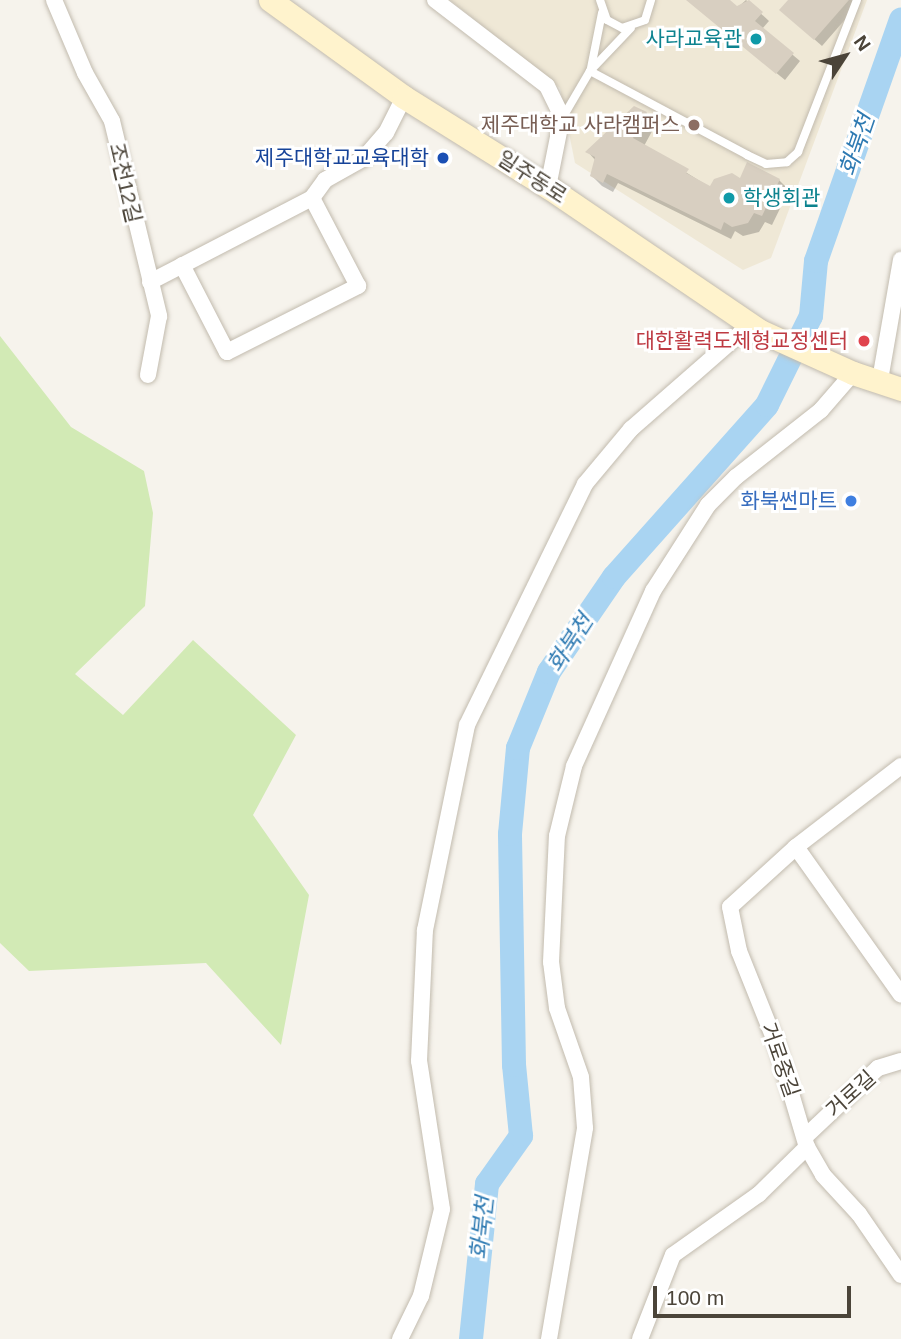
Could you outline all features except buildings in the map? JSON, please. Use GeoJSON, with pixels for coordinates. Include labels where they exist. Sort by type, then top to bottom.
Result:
{"type":"FeatureCollection","features":[{"type":"Feature","properties":{"kind":"main road","name":"일주동로"},"geometry":{"type":"LineString","coordinates":[[270,0],[404,97],[548,187],[755,328],[853,373]]}},
{"type":"Feature","properties":{"kind":"main road"},"geometry":{"type":"LineString","coordinates":[[853,373],[880,380],[901,390]]}},
{"type":"Feature","properties":{"kind":"street","name":"조천12길"},"geometry":{"type":"LineString","coordinates":[[54,0],[85,73],[112,121],[159,316],[148,375]]}},
{"type":"Feature","properties":{"kind":"street"},"geometry":{"type":"LineString","coordinates":[[435,0],[547,86],[562,117],[548,187]]}},
{"type":"Feature","properties":{"kind":"street"},"geometry":{"type":"LineString","coordinates":[[150,282],[313,198],[325,180],[364,158],[386,133],[404,97]]}},
{"type":"Feature","properties":{"kind":"street"},"geometry":{"type":"LineString","coordinates":[[182,265],[227,352],[358,286],[313,198]]}},
{"type":"Feature","properties":{"kind":"street"},"geometry":{"type":"LineString","coordinates":[[880,380],[901,260]]}},
{"type":"Feature","properties":{"kind":"street"},"geometry":{"type":"LineString","coordinates":[[400,1339],[421,1296],[442,1209],[419,1061],[425,930],[467,725],[585,484],[631,429],[755,328]]}},
{"type":"Feature","properties":{"kind":"street"},"geometry":{"type":"LineString","coordinates":[[548,1339],[585,1128],[581,1077],[557,1007],[551,962],[557,836],[575,766],[653,591],[708,505],[736,477],[821,410],[853,373]]}},
{"type":"Feature","properties":{"kind":"street","name":"거로중길"},"geometry":{"type":"LineString","coordinates":[[901,766],[796,847],[730,907],[738,951],[807,1141],[823,1175],[859,1214],[901,1275]]}},
{"type":"Feature","properties":{"kind":"street"},"geometry":{"type":"LineString","coordinates":[[796,847],[901,995]]}},
{"type":"Feature","properties":{"kind":"street","name":"거로길"},"geometry":{"type":"LineString","coordinates":[[640,1339],[673,1255],[759,1194],[878,1068],[901,1061]]}},
{"type":"Feature","properties":{"kind":"lane"},"geometry":{"type":"LineString","coordinates":[[590,71],[602,13],[600,0]]}},
{"type":"Feature","properties":{"kind":"lane"},"geometry":{"type":"LineString","coordinates":[[562,117],[590,71],[631,28],[645,20],[652,0]]}},
{"type":"Feature","properties":{"kind":"lane"},"geometry":{"type":"LineString","coordinates":[[590,71],[766,164],[787,162],[798,152],[857,0]]}},
{"type":"Feature","properties":{"kind":"lane"},"geometry":{"type":"LineString","coordinates":[[602,13],[614,25],[631,28]]}},
{"type":"Feature","properties":{"kind":"shaded area","name":"제주대학교 사라캠퍼스"},"geometry":{"type":"Polygon","coordinates":[[[450,0],[867,0],[771,258],[743,270],[575,163],[560,88],[450,0]]]}},
{"type":"Feature","properties":{"kind":"green space"},"geometry":{"type":"Polygon","coordinates":[[[0,336],[71,427],[144,471],[153,513],[145,606],[75,674],[123,715],[193,640],[296,735],[253,815],[309,895],[281,1045],[206,963],[29,971],[0,943],[0,336]]]}},
{"type":"Feature","properties":{"kind":"waterway","name":"화북천"},"geometry":{"type":"LineString","coordinates":[[471,1339],[487,1184],[521,1136],[514,1065],[510,834],[518,748],[549,672],[614,577],[767,405],[811,316],[816,261],[901,19]]}},
{"type":"Feature","properties":{"kind":"place","name":"사라교육관"},"geometry":{"type":"Point","coordinates":[756,39]}},
{"type":"Feature","properties":{"kind":"place","name":"제주대학교 사라캠퍼스"},"geometry":{"type":"Point","coordinates":[694,125]}},
{"type":"Feature","properties":{"kind":"place","name":"제주대학교교육대학"},"geometry":{"type":"Point","coordinates":[443,158]}},
{"type":"Feature","properties":{"kind":"place","name":"학생회관"},"geometry":{"type":"Point","coordinates":[729,198]}},
{"type":"Feature","properties":{"kind":"place","name":"대한활력도체형교정센터"},"geometry":{"type":"Point","coordinates":[864,341]}},
{"type":"Feature","properties":{"kind":"place","name":"화북썬마트"},"geometry":{"type":"Point","coordinates":[851,501]}}]}
